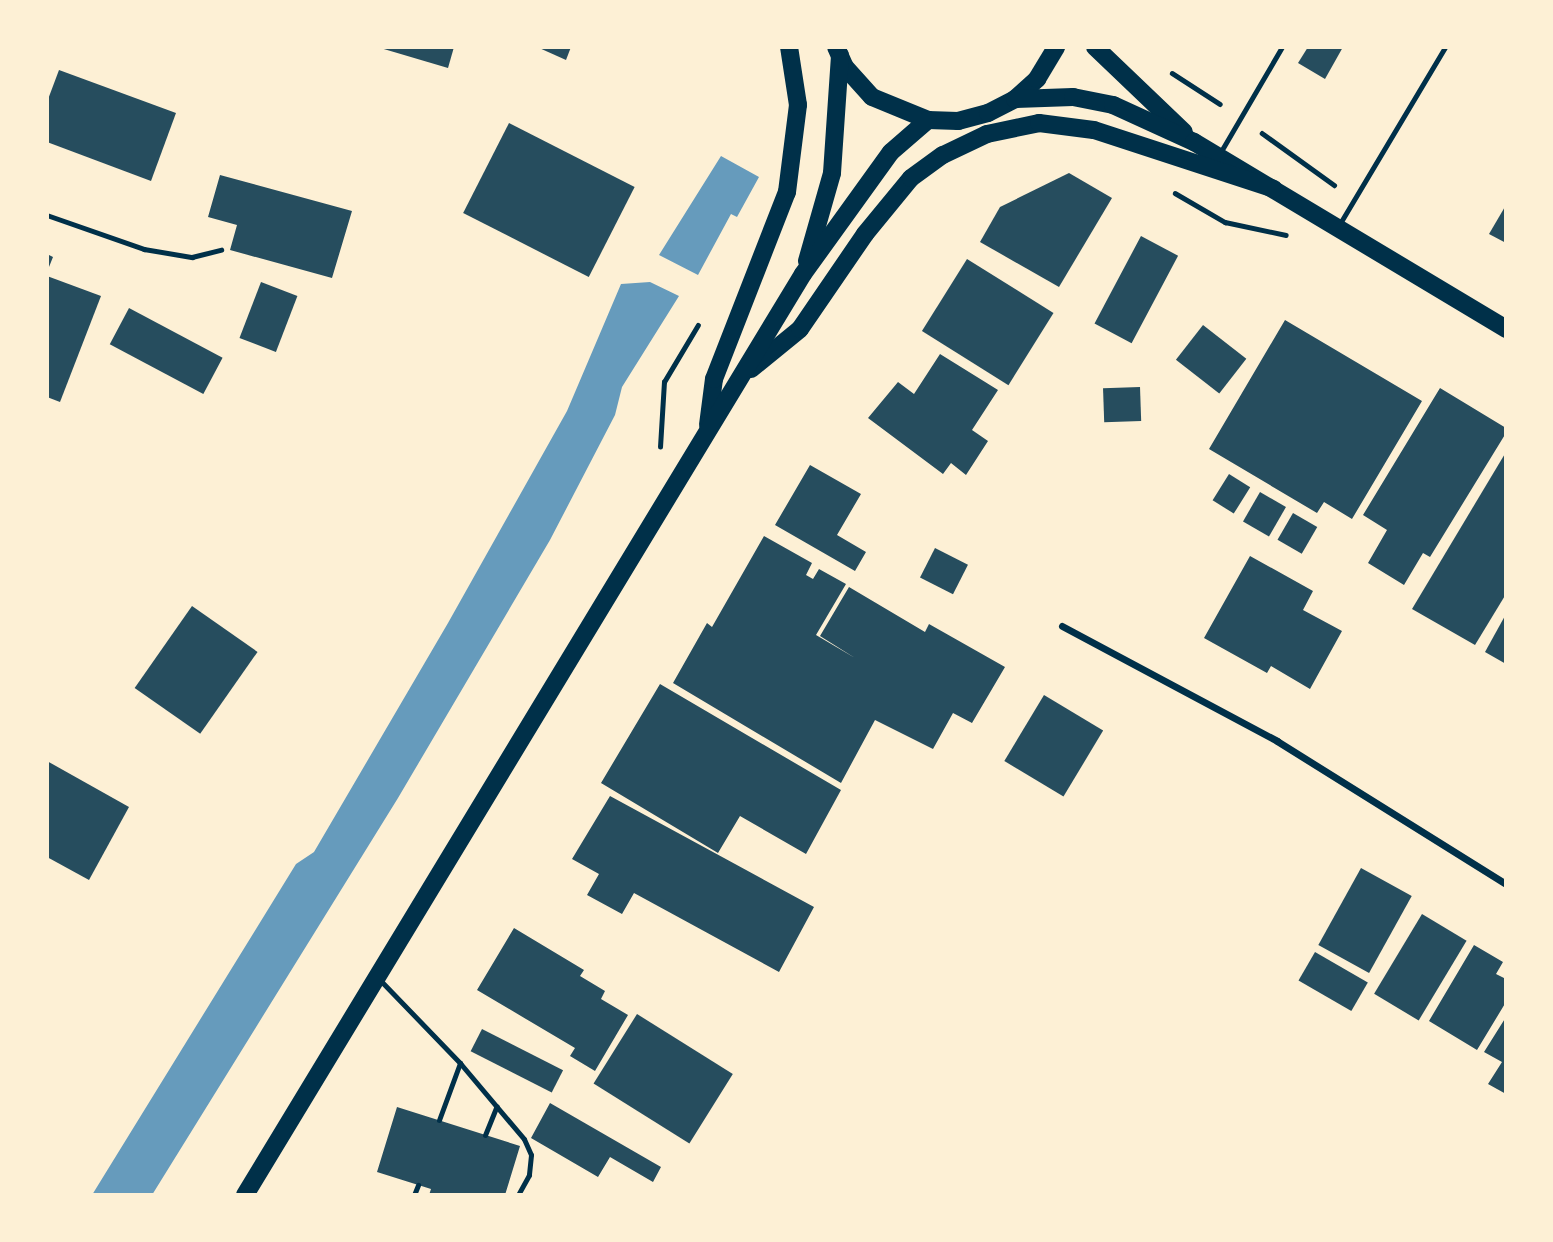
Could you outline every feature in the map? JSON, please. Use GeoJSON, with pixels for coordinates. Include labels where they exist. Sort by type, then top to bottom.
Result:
{"type":"FeatureCollection","features":[{"type":"Feature","properties":{"kind":"main road"},"geometry":{"type":"LineString","coordinates":[[707,432],[715,379],[787,192],[798,105],[789,47]]}},
{"type":"Feature","properties":{"kind":"main road"},"geometry":{"type":"LineString","coordinates":[[838,51],[872,97],[928,120],[958,121],[988,113],[1015,99],[1037,79],[1056,47]]}},
{"type":"Feature","properties":{"kind":"main road"},"geometry":{"type":"LineString","coordinates":[[1095,47],[1195,142]]}},
{"type":"Feature","properties":{"kind":"main road"},"geometry":{"type":"LineString","coordinates":[[803,274],[832,173],[838,51]]}},
{"type":"Feature","properties":{"kind":"main road"},"geometry":{"type":"LineString","coordinates":[[1015,99],[1073,97],[1112,105],[1195,142],[1506,329]]}},
{"type":"Feature","properties":{"kind":"main road"},"geometry":{"type":"LineString","coordinates":[[244,1195],[803,274],[891,152],[928,120]]}},
{"type":"Feature","properties":{"kind":"main road"},"geometry":{"type":"LineString","coordinates":[[740,378],[800,329],[864,233],[911,178],[943,155],[987,134],[1039,124],[1094,130],[1274,189]]}},
{"type":"Feature","properties":{"kind":"street"},"geometry":{"type":"LineString","coordinates":[[1062,626],[1277,741],[1506,884]]}},
{"type":"Feature","properties":{"kind":"lane"},"geometry":{"type":"LineString","coordinates":[[1218,156],[1282,47]]}},
{"type":"Feature","properties":{"kind":"lane"},"geometry":{"type":"LineString","coordinates":[[1337,227],[1445,47]]}},
{"type":"Feature","properties":{"kind":"lane"},"geometry":{"type":"LineString","coordinates":[[377,976],[460,1063],[524,1139],[531,1155],[529,1175],[519,1195]]}},
{"type":"Feature","properties":{"kind":"lane"},"geometry":{"type":"LineString","coordinates":[[439,1120],[460,1063]]}},
{"type":"Feature","properties":{"kind":"lane"},"geometry":{"type":"LineString","coordinates":[[485,1135],[497,1105]]}},
{"type":"Feature","properties":{"kind":"lane"},"geometry":{"type":"LineString","coordinates":[[414,1195],[418,1185]]}},
{"type":"Feature","properties":{"kind":"path"},"geometry":{"type":"LineString","coordinates":[[1163,67],[1241,118],[1338,188],[1337,227],[1315,234],[1270,234],[1224,222],[1168,188]]}},
{"type":"Feature","properties":{"kind":"path"},"geometry":{"type":"LineString","coordinates":[[47,215],[144,249],[192,257],[221,250]]}},
{"type":"Feature","properties":{"kind":"water"},"geometry":{"type":"Polygon","coordinates":[[[721,156],[759,177],[737,217],[731,214],[698,275],[659,255],[721,156]]]}},
{"type":"Feature","properties":{"kind":"water"},"geometry":{"type":"Polygon","coordinates":[[[650,282],[679,296],[622,387],[615,415],[550,540],[398,798],[152,1195],[92,1195],[296,864],[314,852],[448,623],[567,411],[621,284],[650,282]]]}},
{"type":"Feature","properties":{"kind":"building"},"geometry":{"type":"Polygon","coordinates":[[[377,47],[454,47],[448,68],[377,47]]]}},
{"type":"Feature","properties":{"kind":"building"},"geometry":{"type":"Polygon","coordinates":[[[537,47],[571,47],[566,60],[537,47]]]}},
{"type":"Feature","properties":{"kind":"building"},"geometry":{"type":"Polygon","coordinates":[[[1308,47],[1343,47],[1325,79],[1298,63],[1308,47]]]}},
{"type":"Feature","properties":{"kind":"building"},"geometry":{"type":"Polygon","coordinates":[[[59,70],[176,113],[151,181],[47,142],[47,102],[59,70]]]}},
{"type":"Feature","properties":{"kind":"building"},"geometry":{"type":"Polygon","coordinates":[[[509,123],[635,187],[589,277],[463,213],[509,123]]]}},
{"type":"Feature","properties":{"kind":"building"},"geometry":{"type":"Polygon","coordinates":[[[1069,173],[1112,198],[1059,287],[980,242],[1000,207],[1069,173]]]}},
{"type":"Feature","properties":{"kind":"building"},"geometry":{"type":"Polygon","coordinates":[[[220,175],[352,211],[332,278],[230,250],[237,225],[208,217],[220,175]]]}},
{"type":"Feature","properties":{"kind":"building"},"geometry":{"type":"Polygon","coordinates":[[[1506,205],[1506,243],[1489,234],[1506,205]]]}},
{"type":"Feature","properties":{"kind":"building"},"geometry":{"type":"Polygon","coordinates":[[[1141,236],[1178,256],[1132,343],[1095,323],[1141,236]]]}},
{"type":"Feature","properties":{"kind":"building"},"geometry":{"type":"Polygon","coordinates":[[[47,254],[53,257],[47,272],[47,254]]]}},
{"type":"Feature","properties":{"kind":"building"},"geometry":{"type":"Polygon","coordinates":[[[967,259],[1054,313],[1008,385],[922,331],[967,259]]]}},
{"type":"Feature","properties":{"kind":"building"},"geometry":{"type":"Polygon","coordinates":[[[47,276],[101,296],[60,402],[47,397],[47,276]]]}},
{"type":"Feature","properties":{"kind":"building"},"geometry":{"type":"Polygon","coordinates":[[[261,282],[297,296],[276,352],[239,338],[261,282]]]}},
{"type":"Feature","properties":{"kind":"building"},"geometry":{"type":"Polygon","coordinates":[[[129,308],[223,358],[203,394],[110,344],[129,308]]]}},
{"type":"Feature","properties":{"kind":"building"},"geometry":{"type":"Polygon","coordinates":[[[1285,320],[1422,401],[1352,519],[1324,502],[1317,513],[1209,449],[1285,320]]]}},
{"type":"Feature","properties":{"kind":"building"},"geometry":{"type":"Polygon","coordinates":[[[1203,325],[1246,359],[1219,394],[1176,360],[1203,325]]]}},
{"type":"Feature","properties":{"kind":"building"},"geometry":{"type":"Polygon","coordinates":[[[940,354],[998,390],[972,430],[988,441],[966,475],[951,463],[943,474],[868,418],[898,382],[914,394],[940,354]]]}},
{"type":"Feature","properties":{"kind":"building"},"geometry":{"type":"Polygon","coordinates":[[[1140,387],[1141,421],[1104,422],[1103,388],[1140,387]]]}},
{"type":"Feature","properties":{"kind":"building"},"geometry":{"type":"Polygon","coordinates":[[[1440,388],[1506,428],[1506,433],[1430,557],[1423,553],[1404,585],[1368,563],[1387,530],[1363,515],[1440,388]]]}},
{"type":"Feature","properties":{"kind":"building"},"geometry":{"type":"Polygon","coordinates":[[[1506,452],[1506,594],[1475,645],[1412,609],[1506,452]]]}},
{"type":"Feature","properties":{"kind":"building"},"geometry":{"type":"Polygon","coordinates":[[[810,465],[861,494],[837,535],[866,552],[855,571],[775,525],[810,465]]]}},
{"type":"Feature","properties":{"kind":"building"},"geometry":{"type":"Polygon","coordinates":[[[1229,474],[1250,487],[1234,514],[1213,500],[1229,474]]]}},
{"type":"Feature","properties":{"kind":"building"},"geometry":{"type":"Polygon","coordinates":[[[1260,492],[1286,507],[1269,536],[1243,521],[1260,492]]]}},
{"type":"Feature","properties":{"kind":"building"},"geometry":{"type":"Polygon","coordinates":[[[1293,513],[1317,527],[1302,554],[1278,540],[1293,513]]]}},
{"type":"Feature","properties":{"kind":"building"},"geometry":{"type":"Polygon","coordinates":[[[764,536],[812,563],[806,575],[813,579],[819,569],[846,584],[816,635],[855,658],[820,636],[849,587],[925,632],[929,624],[1005,667],[972,723],[953,713],[933,749],[875,720],[841,783],[673,683],[707,623],[712,627],[764,536]]]}},
{"type":"Feature","properties":{"kind":"building"},"geometry":{"type":"Polygon","coordinates":[[[935,548],[968,565],[953,594],[920,577],[935,548]]]}},
{"type":"Feature","properties":{"kind":"building"},"geometry":{"type":"Polygon","coordinates":[[[1250,556],[1313,591],[1303,610],[1342,631],[1310,689],[1271,666],[1267,673],[1204,638],[1250,556]]]}},
{"type":"Feature","properties":{"kind":"building"},"geometry":{"type":"Polygon","coordinates":[[[192,606],[258,652],[200,734],[135,688],[192,606]]]}},
{"type":"Feature","properties":{"kind":"building"},"geometry":{"type":"Polygon","coordinates":[[[1506,614],[1506,664],[1485,652],[1506,614]]]}},
{"type":"Feature","properties":{"kind":"building"},"geometry":{"type":"Polygon","coordinates":[[[660,684],[841,790],[806,854],[740,816],[718,853],[601,783],[660,684]]]}},
{"type":"Feature","properties":{"kind":"building"},"geometry":{"type":"Polygon","coordinates":[[[1044,695],[1103,731],[1063,797],[1004,761],[1044,695]]]}},
{"type":"Feature","properties":{"kind":"building"},"geometry":{"type":"Polygon","coordinates":[[[47,761],[129,807],[89,880],[47,857],[47,761]]]}},
{"type":"Feature","properties":{"kind":"building"},"geometry":{"type":"Polygon","coordinates":[[[610,796],[814,907],[779,972],[634,893],[622,914],[587,895],[599,874],[572,859],[610,796]]]}},
{"type":"Feature","properties":{"kind":"building"},"geometry":{"type":"Polygon","coordinates":[[[1361,868],[1412,896],[1369,973],[1318,945],[1361,868]]]}},
{"type":"Feature","properties":{"kind":"building"},"geometry":{"type":"Polygon","coordinates":[[[1422,914],[1467,941],[1419,1020],[1374,994],[1422,914]]]}},
{"type":"Feature","properties":{"kind":"building"},"geometry":{"type":"Polygon","coordinates":[[[514,928],[584,970],[580,976],[605,991],[601,999],[628,1015],[595,1071],[570,1056],[575,1048],[477,990],[514,928]]]}},
{"type":"Feature","properties":{"kind":"building"},"geometry":{"type":"Polygon","coordinates":[[[1474,945],[1503,962],[1496,974],[1506,979],[1506,1002],[1477,1050],[1429,1021],[1474,945]]]}},
{"type":"Feature","properties":{"kind":"building"},"geometry":{"type":"Polygon","coordinates":[[[1315,952],[1368,982],[1351,1011],[1298,981],[1315,952]]]}},
{"type":"Feature","properties":{"kind":"building"},"geometry":{"type":"Polygon","coordinates":[[[637,1014],[733,1074],[689,1143],[594,1084],[637,1014]]]}},
{"type":"Feature","properties":{"kind":"building"},"geometry":{"type":"Polygon","coordinates":[[[1506,1017],[1506,1094],[1488,1084],[1502,1062],[1484,1052],[1506,1017]]]}},
{"type":"Feature","properties":{"kind":"building"},"geometry":{"type":"Polygon","coordinates":[[[482,1029],[563,1070],[552,1093],[471,1051],[482,1029]]]}},
{"type":"Feature","properties":{"kind":"building"},"geometry":{"type":"Polygon","coordinates":[[[550,1103],[661,1167],[653,1182],[610,1157],[598,1177],[531,1138],[550,1103]]]}},
{"type":"Feature","properties":{"kind":"building"},"geometry":{"type":"Polygon","coordinates":[[[397,1107],[520,1146],[505,1195],[429,1195],[431,1189],[377,1172],[397,1107]]]}}]}
